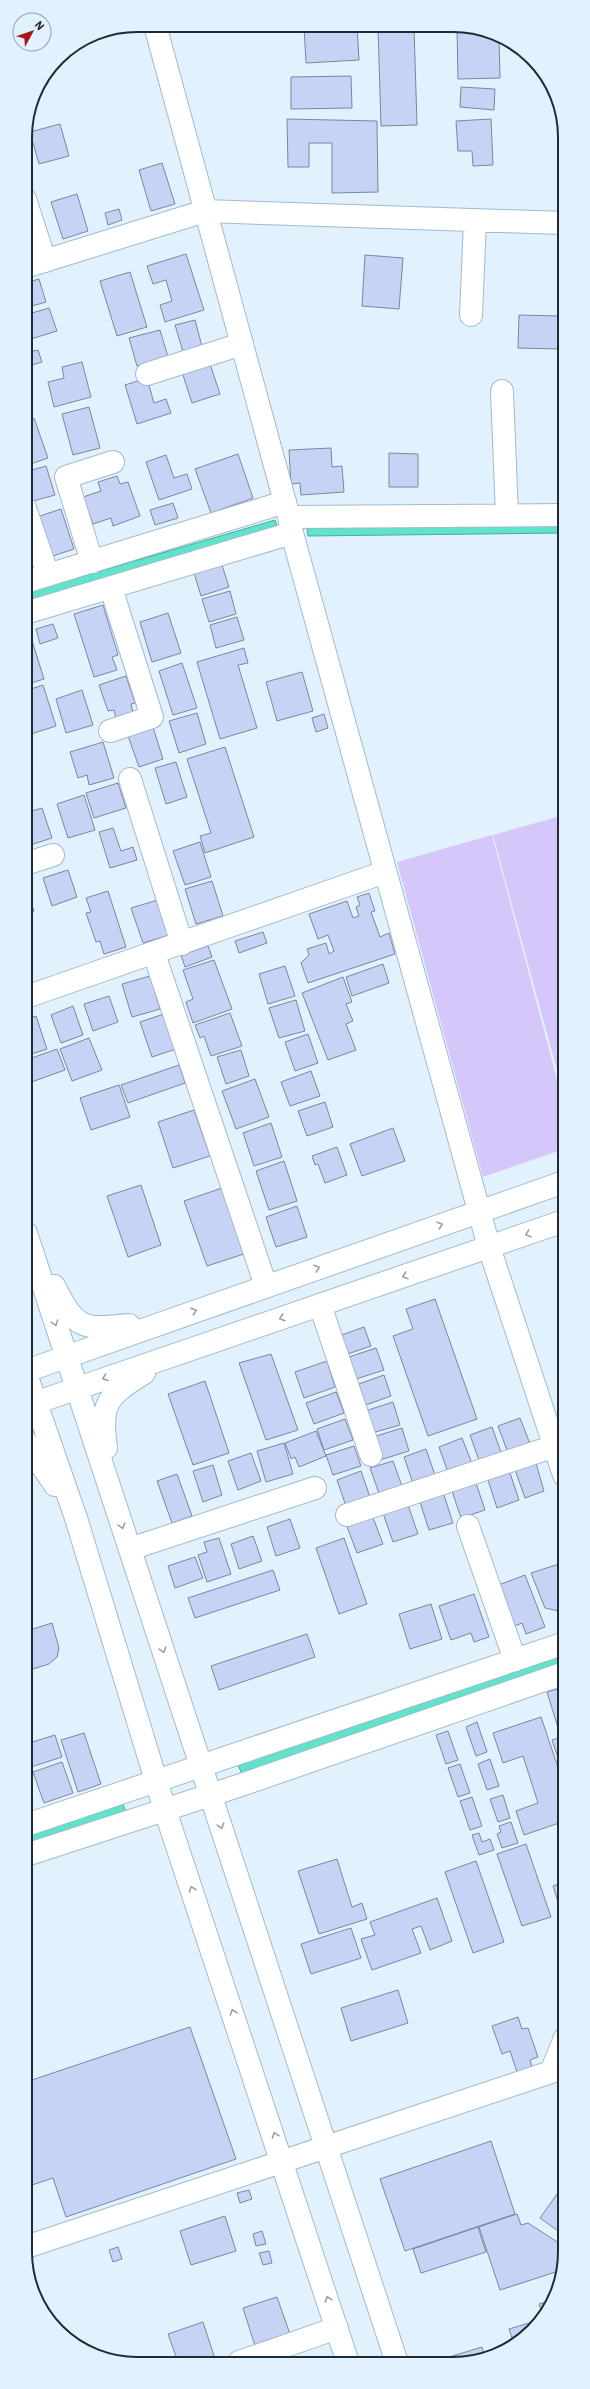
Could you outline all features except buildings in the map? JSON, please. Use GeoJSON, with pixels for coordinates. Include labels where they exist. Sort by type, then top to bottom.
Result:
{"type":"FeatureCollection","features":[{"type":"Feature","properties":{"kind":"street"},"geometry":{"type":"LineString","coordinates":[[157,32],[204,211],[242,344],[385,872],[489,1247],[558,1456]]}},
{"type":"Feature","properties":{"kind":"street"},"geometry":{"type":"LineString","coordinates":[[32,244],[35,264],[204,211],[558,223]]}},
{"type":"Feature","properties":{"kind":"street"},"geometry":{"type":"LineString","coordinates":[[471,315],[475,220]]}},
{"type":"Feature","properties":{"kind":"street"},"geometry":{"type":"LineString","coordinates":[[147,374],[242,344]]}},
{"type":"Feature","properties":{"kind":"street"},"geometry":{"type":"LineString","coordinates":[[502,391],[507,515]]}},
{"type":"Feature","properties":{"kind":"street"},"geometry":{"type":"LineString","coordinates":[[92,562],[66,477],[113,462]]}},
{"type":"Feature","properties":{"kind":"street"},"geometry":{"type":"LineString","coordinates":[[32,580],[92,562],[289,517],[558,515]]}},
{"type":"Feature","properties":{"kind":"street"},"geometry":{"type":"LineString","coordinates":[[32,611],[111,588],[289,517]]}},
{"type":"Feature","properties":{"kind":"street"},"geometry":{"type":"LineString","coordinates":[[32,529],[48,576]]}},
{"type":"Feature","properties":{"kind":"street"},"geometry":{"type":"LineString","coordinates":[[110,731],[152,717],[111,588]]}},
{"type":"Feature","properties":{"kind":"street"},"geometry":{"type":"LineString","coordinates":[[130,779],[182,944]]}},
{"type":"Feature","properties":{"kind":"street"},"geometry":{"type":"LineString","coordinates":[[32,862],[53,855]]}},
{"type":"Feature","properties":{"kind":"street"},"geometry":{"type":"LineString","coordinates":[[32,995],[154,954],[385,872]]}},
{"type":"Feature","properties":{"kind":"street"},"geometry":{"type":"LineString","coordinates":[[154,954],[266,1286]]}},
{"type":"Feature","properties":{"kind":"street"},"geometry":{"type":"LineString","coordinates":[[32,1369],[164,1321],[558,1184]]}},
{"type":"Feature","properties":{"kind":"street"},"geometry":{"type":"LineString","coordinates":[[32,1404],[175,1353],[558,1223]]}},
{"type":"Feature","properties":{"kind":"street"},"geometry":{"type":"LineString","coordinates":[[32,1245],[67,1312],[85,1326],[97,1329],[164,1321]]}},
{"type":"Feature","properties":{"kind":"street"},"geometry":{"type":"LineString","coordinates":[[32,1252],[395,2357]]}},
{"type":"Feature","properties":{"kind":"street"},"geometry":{"type":"LineString","coordinates":[[320,1305],[371,1455]]}},
{"type":"Feature","properties":{"kind":"street"},"geometry":{"type":"LineString","coordinates":[[114,1501],[103,1424],[105,1407],[119,1389],[175,1353]]}},
{"type":"Feature","properties":{"kind":"street"},"geometry":{"type":"LineString","coordinates":[[32,1407],[76,1518],[165,1810],[283,2161],[346,2357]]}},
{"type":"Feature","properties":{"kind":"street"},"geometry":{"type":"LineString","coordinates":[[347,1515],[555,1446]]}},
{"type":"Feature","properties":{"kind":"street"},"geometry":{"type":"LineString","coordinates":[[32,1450],[76,1518]]}},
{"type":"Feature","properties":{"kind":"street"},"geometry":{"type":"LineString","coordinates":[[130,1549],[315,1488]]}},
{"type":"Feature","properties":{"kind":"street"},"geometry":{"type":"LineString","coordinates":[[468,1526],[515,1660]]}},
{"type":"Feature","properties":{"kind":"street"},"geometry":{"type":"LineString","coordinates":[[32,1822],[558,1645]]}},
{"type":"Feature","properties":{"kind":"street"},"geometry":{"type":"LineString","coordinates":[[32,1853],[211,1795],[558,1675]]}},
{"type":"Feature","properties":{"kind":"street"},"geometry":{"type":"LineString","coordinates":[[32,2245],[326,2147],[558,2077]]}},
{"type":"Feature","properties":{"kind":"street"},"geometry":{"type":"LineString","coordinates":[[253,2357],[337,2328]]}},
{"type":"Feature","properties":{"kind":"shaded area"},"geometry":{"type":"Polygon","coordinates":[[[275,520],[278,529],[32,601],[32,591],[275,520]]]}},
{"type":"Feature","properties":{"kind":"shaded area"},"geometry":{"type":"Polygon","coordinates":[[[558,525],[558,533],[308,536],[307,528],[558,525]]]}},
{"type":"Feature","properties":{"kind":"shaded area"},"geometry":{"type":"Polygon","coordinates":[[[558,817],[558,1074],[493,835],[558,817]]]}},
{"type":"Feature","properties":{"kind":"shaded area"},"geometry":{"type":"Polygon","coordinates":[[[492,835],[558,1083],[558,1151],[483,1177],[397,862],[492,835]]]}},
{"type":"Feature","properties":{"kind":"shaded area"},"geometry":{"type":"Polygon","coordinates":[[[558,1654],[558,1664],[242,1774],[237,1763],[558,1654]]]}},
{"type":"Feature","properties":{"kind":"shaded area"},"geometry":{"type":"Polygon","coordinates":[[[122,1802],[126,1812],[32,1845],[32,1834],[122,1802]]]}}]}
